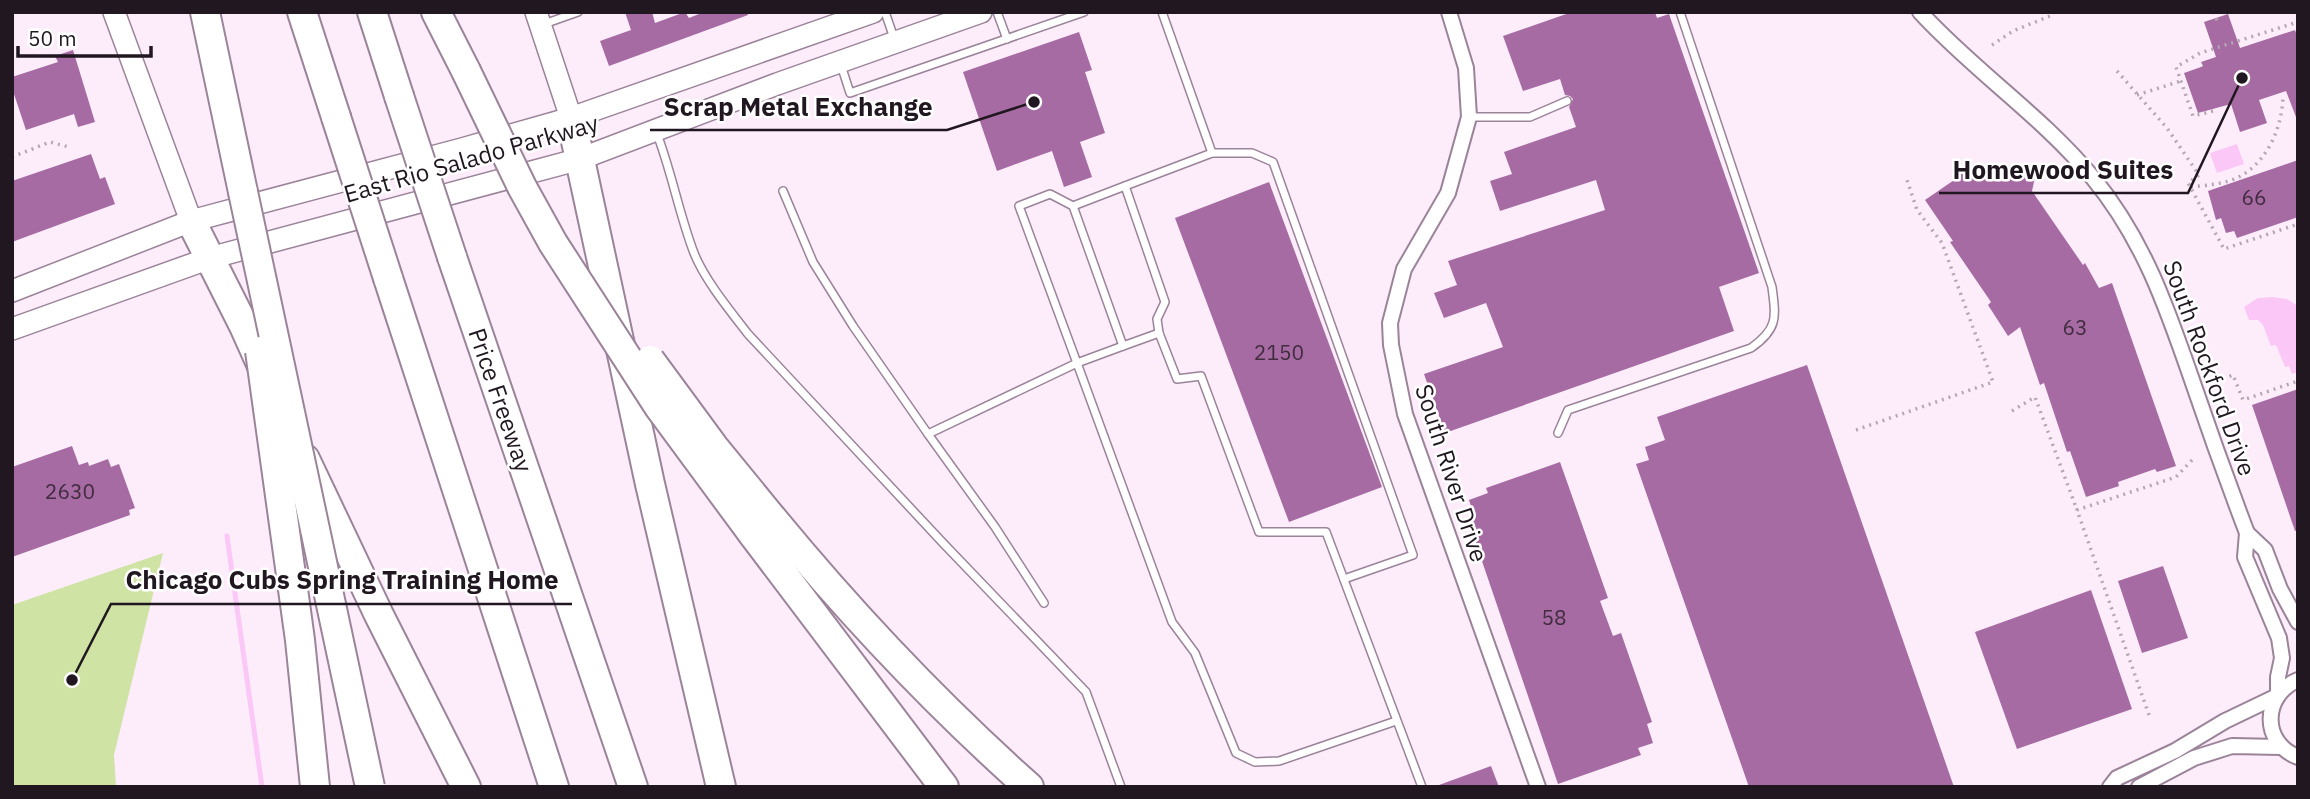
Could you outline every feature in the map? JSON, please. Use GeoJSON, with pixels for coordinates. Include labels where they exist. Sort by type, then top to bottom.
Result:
{"type":"FeatureCollection","features":[{"type":"Feature","properties":{"kind":"highway"},"geometry":{"type":"LineString","coordinates":[[205,12],[370,787]]}},
{"type":"Feature","properties":{"kind":"highway"},"geometry":{"type":"LineString","coordinates":[[302,12],[554,787]]}},
{"type":"Feature","properties":{"kind":"highway","name":"Price Freeway"},"geometry":{"type":"LineString","coordinates":[[372,12],[452,257],[633,787]]}},
{"type":"Feature","properties":{"kind":"highway"},"geometry":{"type":"LineString","coordinates":[[436,12],[466,71],[567,235],[762,526],[944,787]]}},
{"type":"Feature","properties":{"kind":"highway"},"geometry":{"type":"LineString","coordinates":[[571,118],[652,491],[721,787]]}},
{"type":"Feature","properties":{"kind":"highway"},"geometry":{"type":"LineString","coordinates":[[243,192],[255,315],[300,640],[315,787]]}},
{"type":"Feature","properties":{"kind":"highway"},"geometry":{"type":"LineString","coordinates":[[191,221],[379,615],[466,787]]}},
{"type":"Feature","properties":{"kind":"highway"},"geometry":{"type":"LineString","coordinates":[[762,526],[1029,787]]}},
{"type":"Feature","properties":{"kind":"main road"},"geometry":{"type":"LineString","coordinates":[[114,12],[191,221]]}},
{"type":"Feature","properties":{"kind":"main road","name":"East Rio Salado Parkway"},"geometry":{"type":"LineString","coordinates":[[12,291],[191,221],[571,118],[873,12]]}},
{"type":"Feature","properties":{"kind":"main road","name":"East Rio Salado Parkway"},"geometry":{"type":"LineString","coordinates":[[12,329],[210,258],[580,159],[840,61],[981,12]]}},
{"type":"Feature","properties":{"kind":"main road"},"geometry":{"type":"LineString","coordinates":[[538,19],[571,118]]}},
{"type":"Feature","properties":{"kind":"street","name":"South River Drive"},"geometry":{"type":"LineString","coordinates":[[1449,12],[1466,68],[1469,117],[1448,192],[1404,269],[1390,323],[1391,345],[1405,414],[1538,787]]}},
{"type":"Feature","properties":{"kind":"street","name":"South Rockford Drive"},"geometry":{"type":"LineString","coordinates":[[1920,12],[1956,50],[2069,151],[2093,178],[2142,251],[2164,299],[2247,533],[2245,557],[2280,638],[2281,658],[2276,696],[2269,715],[2270,726],[2298,771]]}},
{"type":"Feature","properties":{"kind":"street","name":"South Rockford Drive"},"geometry":{"type":"LineString","coordinates":[[2247,533],[2265,550],[2280,589],[2298,622]]}},
{"type":"Feature","properties":{"kind":"street"},"geometry":{"type":"LineString","coordinates":[[2110,787],[2117,778],[2175,751],[2225,721],[2276,696],[2289,683],[2298,680]]}},
{"type":"Feature","properties":{"kind":"street"},"geometry":{"type":"LineString","coordinates":[[2139,787],[2194,758],[2232,746],[2288,752]]}},
{"type":"Feature","properties":{"kind":"lane"},"geometry":{"type":"LineString","coordinates":[[538,19],[578,12]]}},
{"type":"Feature","properties":{"kind":"lane"},"geometry":{"type":"LineString","coordinates":[[885,12],[895,42]]}},
{"type":"Feature","properties":{"kind":"lane"},"geometry":{"type":"LineString","coordinates":[[997,12],[1007,39]]}},
{"type":"Feature","properties":{"kind":"lane"},"geometry":{"type":"LineString","coordinates":[[840,61],[850,93],[1084,12]]}},
{"type":"Feature","properties":{"kind":"lane"},"geometry":{"type":"LineString","coordinates":[[1162,12],[1212,153]]}},
{"type":"Feature","properties":{"kind":"lane"},"geometry":{"type":"LineString","coordinates":[[1558,433],[1568,411],[1751,348],[1769,336],[1775,313],[1772,287],[1680,12]]}},
{"type":"Feature","properties":{"kind":"lane"},"geometry":{"type":"LineString","coordinates":[[1469,117],[1530,117],[1567,101]]}},
{"type":"Feature","properties":{"kind":"lane"},"geometry":{"type":"LineString","coordinates":[[655,130],[669,164],[695,255],[726,306],[748,334],[1086,692],[1121,787]]}},
{"type":"Feature","properties":{"kind":"lane"},"geometry":{"type":"LineString","coordinates":[[1073,206],[1212,153],[1252,153],[1273,162],[1413,555],[1343,579]]}},
{"type":"Feature","properties":{"kind":"lane"},"geometry":{"type":"LineString","coordinates":[[1125,186],[1165,302],[1157,319],[1159,333],[1177,379],[1201,376],[1259,532],[1326,531],[1422,787]]}},
{"type":"Feature","properties":{"kind":"lane"},"geometry":{"type":"LineString","coordinates":[[783,191],[813,262],[853,326],[995,527],[1044,603]]}},
{"type":"Feature","properties":{"kind":"lane"},"geometry":{"type":"LineString","coordinates":[[1123,346],[1073,206],[1050,194],[1019,206],[1172,622],[1195,653],[1236,753],[1255,762],[1279,761],[1396,721]]}},
{"type":"Feature","properties":{"kind":"lane"},"geometry":{"type":"LineString","coordinates":[[928,433],[1077,363],[1159,333]]}},
{"type":"Feature","properties":{"kind":"path"},"geometry":{"type":"LineString","coordinates":[[2214,12],[2218,23]]}},
{"type":"Feature","properties":{"kind":"path"},"geometry":{"type":"LineString","coordinates":[[1992,45],[2013,30],[2050,16]]}},
{"type":"Feature","properties":{"kind":"path"},"geometry":{"type":"LineString","coordinates":[[2213,111],[2193,116],[2176,67],[2200,53],[2298,22]]}},
{"type":"Feature","properties":{"kind":"path"},"geometry":{"type":"LineString","coordinates":[[2116,71],[2167,128],[2199,175],[2189,183],[2190,187],[2224,248],[2298,224]]}},
{"type":"Feature","properties":{"kind":"path"},"geometry":{"type":"LineString","coordinates":[[2137,95],[2181,81]]}},
{"type":"Feature","properties":{"kind":"path"},"geometry":{"type":"LineString","coordinates":[[2190,187],[2219,184],[2244,174],[2260,160],[2274,139],[2282,117],[2283,97]]}},
{"type":"Feature","properties":{"kind":"path"},"geometry":{"type":"LineString","coordinates":[[12,158],[50,142],[69,147]]}},
{"type":"Feature","properties":{"kind":"path"},"geometry":{"type":"LineString","coordinates":[[1856,430],[1993,382],[1942,243],[1917,210],[1906,177]]}},
{"type":"Feature","properties":{"kind":"path"},"geometry":{"type":"LineString","coordinates":[[2223,379],[2233,375],[2243,400],[2298,381]]}},
{"type":"Feature","properties":{"kind":"path"},"geometry":{"type":"LineString","coordinates":[[2012,411],[2035,397],[2149,715]]}},
{"type":"Feature","properties":{"kind":"path"},"geometry":{"type":"LineString","coordinates":[[2077,510],[2176,477],[2192,460]]}},
{"type":"Feature","properties":{"kind":"green space"},"geometry":{"type":"Polygon","coordinates":[[[163,553],[114,755],[116,787],[12,787],[12,605],[163,553]]]}},
{"type":"Feature","properties":{"kind":"shaded area"},"geometry":{"type":"Polygon","coordinates":[[[2237,144],[2244,164],[2217,173],[2210,153],[2237,144]]]}},
{"type":"Feature","properties":{"kind":"shaded area"},"geometry":{"type":"Polygon","coordinates":[[[2258,298],[2287,299],[2298,306],[2298,372],[2292,374],[2289,366],[2285,367],[2276,345],[2271,346],[2263,325],[2258,320],[2249,320],[2244,307],[2258,298]]]}},
{"type":"Feature","properties":{"kind":"building"},"geometry":{"type":"Polygon","coordinates":[[[625,12],[652,12],[655,23],[685,12],[689,18],[704,12],[747,12],[748,15],[609,66],[600,41],[631,30],[625,12]]]}},
{"type":"Feature","properties":{"kind":"building"},"geometry":{"type":"Polygon","coordinates":[[[1572,12],[1655,12],[1657,18],[1669,14],[1759,273],[1719,287],[1734,331],[1445,433],[1424,374],[1503,347],[1486,303],[1444,318],[1434,293],[1457,285],[1448,261],[1605,210],[1596,180],[1500,211],[1490,181],[1512,174],[1504,152],[1576,127],[1569,107],[1573,99],[1565,95],[1560,79],[1523,91],[1503,36],[1572,12]]]}},
{"type":"Feature","properties":{"kind":"building"},"geometry":{"type":"Polygon","coordinates":[[[2228,14],[2240,48],[2295,30],[2298,38],[2298,116],[2296,117],[2286,91],[2259,100],[2267,123],[2240,132],[2231,104],[2198,113],[2184,73],[2203,66],[2201,62],[2216,57],[2204,22],[2228,14]]]}},
{"type":"Feature","properties":{"kind":"building"},"geometry":{"type":"Polygon","coordinates":[[[1079,32],[1092,70],[1085,72],[1105,133],[1080,142],[1092,177],[1064,187],[1052,151],[997,171],[963,72],[1079,32]]]}},
{"type":"Feature","properties":{"kind":"building"},"geometry":{"type":"Polygon","coordinates":[[[73,50],[95,122],[78,127],[74,114],[26,130],[12,88],[12,77],[58,62],[55,56],[73,50]]]}},
{"type":"Feature","properties":{"kind":"building"},"geometry":{"type":"Polygon","coordinates":[[[91,154],[100,179],[105,177],[115,204],[12,242],[12,181],[91,154]]]}},
{"type":"Feature","properties":{"kind":"building"},"geometry":{"type":"Polygon","coordinates":[[[2298,160],[2298,217],[2237,238],[2234,231],[2226,233],[2221,218],[2216,220],[2208,191],[2298,160]]]}},
{"type":"Feature","properties":{"kind":"building"},"geometry":{"type":"Polygon","coordinates":[[[2014,163],[2022,175],[2035,177],[2032,191],[2083,265],[2085,263],[2099,288],[2112,283],[2176,466],[2157,472],[2155,469],[2118,482],[2119,486],[2086,497],[2070,451],[2067,452],[2044,383],[2040,385],[2020,327],[2008,336],[1988,305],[1991,302],[1925,200],[1960,176],[1964,164],[2002,171],[2014,163]]]}},
{"type":"Feature","properties":{"kind":"building"},"geometry":{"type":"Polygon","coordinates":[[[1269,182],[1382,487],[1289,522],[1175,218],[1269,182]]]}},
{"type":"Feature","properties":{"kind":"building"},"geometry":{"type":"Polygon","coordinates":[[[1807,365],[1954,787],[1749,787],[1636,464],[1649,460],[1645,447],[1665,440],[1657,417],[1807,365]]]}},
{"type":"Feature","properties":{"kind":"building"},"geometry":{"type":"Polygon","coordinates":[[[2298,389],[2298,530],[2295,531],[2252,405],[2298,389]]]}},
{"type":"Feature","properties":{"kind":"building"},"geometry":{"type":"Polygon","coordinates":[[[72,446],[79,465],[88,462],[89,466],[108,459],[111,467],[119,464],[135,508],[129,510],[130,515],[12,557],[12,467],[72,446]]]}},
{"type":"Feature","properties":{"kind":"building"},"geometry":{"type":"Polygon","coordinates":[[[1560,462],[1608,598],[1600,601],[1613,636],[1621,633],[1652,722],[1647,724],[1653,743],[1638,748],[1641,755],[1558,784],[1468,520],[1475,518],[1469,500],[1488,493],[1486,488],[1560,462]]]}},
{"type":"Feature","properties":{"kind":"building"},"geometry":{"type":"Polygon","coordinates":[[[2163,566],[2188,638],[2142,653],[2118,581],[2163,566]]]}},
{"type":"Feature","properties":{"kind":"building"},"geometry":{"type":"Polygon","coordinates":[[[2091,590],[2132,709],[2017,749],[1975,632],[2091,590]]]}},
{"type":"Feature","properties":{"kind":"building"},"geometry":{"type":"Polygon","coordinates":[[[1491,766],[1499,787],[1439,787],[1439,785],[1491,766]]]}},
{"type":"Feature","properties":{"kind":"waterway"},"geometry":{"type":"LineString","coordinates":[[227,536],[262,787]]}},
{"type":"Feature","properties":{"kind":"place","name":"Homewood Suites"},"geometry":{"type":"Point","coordinates":[2242,78]}},
{"type":"Feature","properties":{"kind":"place","name":"Scrap Metal Exchange"},"geometry":{"type":"Point","coordinates":[1034,102]}},
{"type":"Feature","properties":{"kind":"place","name":"Chicago Cubs Spring Training Home"},"geometry":{"type":"Point","coordinates":[72,680]}}]}
